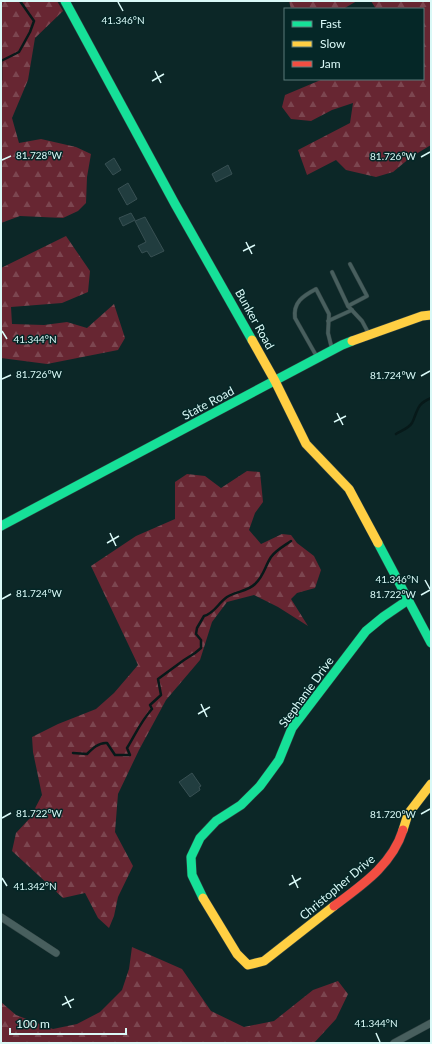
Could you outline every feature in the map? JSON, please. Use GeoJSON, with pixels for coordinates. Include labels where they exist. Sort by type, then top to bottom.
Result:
{"type":"FeatureCollection","features":[{"type":"Feature","properties":{"kind":"street","name":"Bunker Road"},"geometry":{"type":"LineString","coordinates":[[65,1],[175,204],[275,381],[306,444],[350,489],[431,643]]}},
{"type":"Feature","properties":{"kind":"street","name":"State Road"},"geometry":{"type":"LineString","coordinates":[[1,526],[332,350],[369,334],[422,316],[431,315]]}},
{"type":"Feature","properties":{"kind":"street","name":"Stephanie Drive"},"geometry":{"type":"LineString","coordinates":[[248,965],[237,954],[200,894],[192,875],[191,857],[200,838],[216,821],[241,805],[260,786],[279,760],[292,728],[366,631],[408,600]]}},
{"type":"Feature","properties":{"kind":"street","name":"Christopher Drive"},"geometry":{"type":"LineString","coordinates":[[248,965],[264,961],[368,880],[387,861],[400,842],[408,814],[431,784]]}},
{"type":"Feature","properties":{"kind":"street"},"geometry":{"type":"LineString","coordinates":[[1,917],[56,953]]}},
{"type":"Feature","properties":{"kind":"street"},"geometry":{"type":"LineString","coordinates":[[394,1043],[431,1023]]}},
{"type":"Feature","properties":{"kind":"lane"},"geometry":{"type":"LineString","coordinates":[[348,306],[367,296],[350,264]]}},
{"type":"Feature","properties":{"kind":"lane"},"geometry":{"type":"LineString","coordinates":[[332,272],[348,306],[362,321],[369,334]]}},
{"type":"Feature","properties":{"kind":"lane"},"geometry":{"type":"LineString","coordinates":[[318,358],[295,318],[294,310],[299,300],[306,294],[316,289],[329,314],[328,334],[332,350]]}},
{"type":"Feature","properties":{"kind":"lane"},"geometry":{"type":"LineString","coordinates":[[328,321],[352,310]]}},
{"type":"Feature","properties":{"kind":"green space"},"geometry":{"type":"Polygon","coordinates":[[[1,1],[57,1],[63,11],[35,38],[28,80],[12,118],[19,143],[41,139],[76,147],[91,154],[87,177],[86,203],[78,211],[63,218],[20,216],[1,223],[1,1]]]}},
{"type":"Feature","properties":{"kind":"green space"},"geometry":{"type":"Polygon","coordinates":[[[289,1],[357,1],[345,8],[291,8],[289,1]]]}},
{"type":"Feature","properties":{"kind":"green space"},"geometry":{"type":"Polygon","coordinates":[[[371,1],[431,1],[431,145],[411,157],[393,172],[376,177],[346,170],[336,160],[307,175],[298,150],[350,123],[353,103],[332,110],[311,121],[291,119],[282,107],[285,95],[321,80],[424,80],[424,8],[375,8],[371,1]]]}},
{"type":"Feature","properties":{"kind":"green space"},"geometry":{"type":"Polygon","coordinates":[[[66,236],[90,271],[88,292],[62,303],[11,307],[12,324],[44,325],[67,322],[87,328],[114,304],[125,338],[118,350],[47,364],[1,358],[1,268],[66,236]]]}},
{"type":"Feature","properties":{"kind":"green space"},"geometry":{"type":"Polygon","coordinates":[[[247,471],[260,472],[263,502],[255,513],[249,530],[261,544],[282,534],[291,535],[297,543],[314,556],[321,570],[315,588],[297,593],[291,599],[308,626],[278,607],[254,595],[227,602],[212,622],[200,660],[166,700],[139,750],[118,794],[115,832],[133,866],[118,897],[114,916],[109,928],[98,918],[85,893],[63,898],[12,851],[16,833],[30,818],[42,795],[33,752],[32,737],[58,724],[96,709],[114,693],[138,665],[91,566],[136,536],[175,519],[175,482],[187,474],[205,476],[221,488],[247,471]]]}},
{"type":"Feature","properties":{"kind":"green space"},"geometry":{"type":"Polygon","coordinates":[[[132,947],[182,969],[211,1011],[244,1027],[274,1021],[313,990],[338,981],[348,994],[336,1019],[314,1043],[1,1043],[1,1002],[16,1015],[53,1029],[77,1024],[100,1012],[122,990],[129,969],[132,947]]]}},
{"type":"Feature","properties":{"kind":"building"},"geometry":{"type":"Polygon","coordinates":[[[114,158],[121,170],[113,175],[105,164],[114,158]]]}},
{"type":"Feature","properties":{"kind":"building"},"geometry":{"type":"Polygon","coordinates":[[[228,165],[232,174],[216,182],[212,174],[228,165]]]}},
{"type":"Feature","properties":{"kind":"building"},"geometry":{"type":"Polygon","coordinates":[[[128,183],[137,199],[127,205],[118,189],[128,183]]]}},
{"type":"Feature","properties":{"kind":"building"},"geometry":{"type":"Polygon","coordinates":[[[131,213],[135,220],[123,226],[119,218],[131,213]]]}},
{"type":"Feature","properties":{"kind":"building"},"geometry":{"type":"Polygon","coordinates":[[[145,217],[164,251],[151,257],[147,251],[142,253],[138,246],[146,242],[135,221],[145,217]]]}},
{"type":"Feature","properties":{"kind":"building"},"geometry":{"type":"Polygon","coordinates":[[[192,773],[201,786],[199,787],[200,790],[190,797],[179,782],[192,773]]]}},
{"type":"Feature","properties":{"kind":"waterway"},"geometry":{"type":"LineString","coordinates":[[1,80],[1,61],[19,52],[34,21],[20,1]]}},
{"type":"Feature","properties":{"kind":"waterway"},"geometry":{"type":"LineString","coordinates":[[396,434],[411,425],[420,405],[431,398]]}},
{"type":"Feature","properties":{"kind":"waterway"},"geometry":{"type":"LineString","coordinates":[[73,753],[87,754],[98,745],[107,743],[115,755],[130,755],[127,748],[141,723],[152,709],[150,705],[161,695],[158,679],[201,648],[201,640],[196,634],[197,628],[204,616],[211,613],[227,597],[252,587],[260,578],[273,555],[291,541]]}},
{"type":"Feature","properties":{"kind":"traffic: fast"},"geometry":{"type":"LineString","coordinates":[[65,1],[175,204],[252,340]]}},
{"type":"Feature","properties":{"kind":"traffic: fast"},"geometry":{"type":"LineString","coordinates":[[1,526],[352,341]]}},
{"type":"Feature","properties":{"kind":"traffic: fast"},"geometry":{"type":"LineString","coordinates":[[378,543],[431,643]]}},
{"type":"Feature","properties":{"kind":"traffic: fast"},"geometry":{"type":"LineString","coordinates":[[203,898],[192,875],[191,857],[200,838],[216,821],[241,805],[260,786],[279,760],[292,728],[366,631],[408,600]]}},
{"type":"Feature","properties":{"kind":"traffic: slow"},"geometry":{"type":"LineString","coordinates":[[352,341],[422,316],[431,315]]}},
{"type":"Feature","properties":{"kind":"traffic: slow"},"geometry":{"type":"LineString","coordinates":[[252,340],[275,381],[306,444],[349,489],[378,543]]}},
{"type":"Feature","properties":{"kind":"traffic: slow"},"geometry":{"type":"LineString","coordinates":[[403,830],[408,814],[431,784]]}},
{"type":"Feature","properties":{"kind":"traffic: slow"},"geometry":{"type":"LineString","coordinates":[[203,898],[237,954],[248,965],[264,961],[334,906]]}},
{"type":"Feature","properties":{"kind":"traffic: jam"},"geometry":{"type":"LineString","coordinates":[[334,906],[365,882],[384,864],[392,854],[403,830]]}}]}
